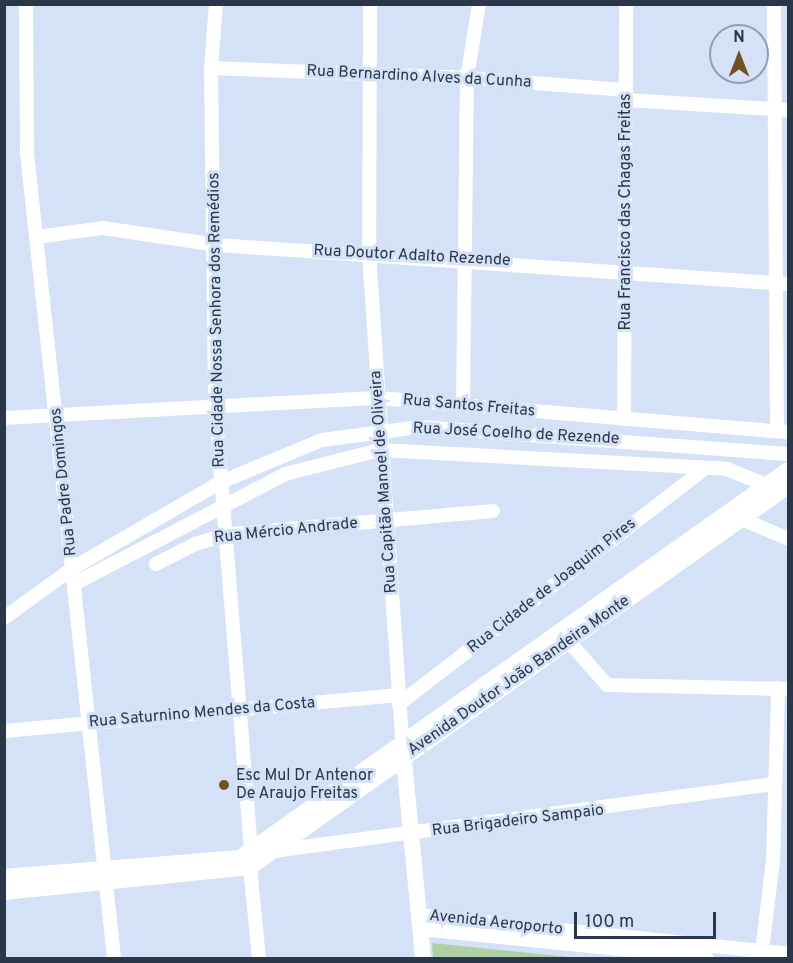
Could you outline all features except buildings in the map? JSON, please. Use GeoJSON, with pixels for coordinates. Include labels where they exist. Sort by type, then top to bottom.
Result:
{"type":"FeatureCollection","features":[{"type":"Feature","properties":{"kind":"main road","name":"Avenida Doutor João Bandeira Monte"},"geometry":{"type":"LineString","coordinates":[[106,877],[214,868],[250,859],[766,485],[788,482]]}},
{"type":"Feature","properties":{"kind":"main road","name":"Avenida Doutor João Bandeira Monte"},"geometry":{"type":"LineString","coordinates":[[403,750],[569,642],[742,519],[788,482]]}},
{"type":"Feature","properties":{"kind":"main road","name":"Rua Capitão Manoel de Oliveira"},"geometry":{"type":"LineString","coordinates":[[403,750],[414,834],[423,958]]}},
{"type":"Feature","properties":{"kind":"main road"},"geometry":{"type":"LineString","coordinates":[[4,877],[106,877]]}},
{"type":"Feature","properties":{"kind":"main road"},"geometry":{"type":"LineString","coordinates":[[4,892],[106,877]]}},
{"type":"Feature","properties":{"kind":"street","name":"Rua Padre Domingos"},"geometry":{"type":"LineString","coordinates":[[26,4],[27,153],[91,723],[114,958]]}},
{"type":"Feature","properties":{"kind":"street","name":"Rua Cidade Nossa Senhora dos Remédios"},"geometry":{"type":"LineString","coordinates":[[216,4],[211,68],[217,245],[215,403],[220,482],[230,534],[239,712],[259,958]]}},
{"type":"Feature","properties":{"kind":"street","name":"Rua Capitão Manoel de Oliveira"},"geometry":{"type":"LineString","coordinates":[[370,4],[369,254],[380,450],[403,750]]}},
{"type":"Feature","properties":{"kind":"street"},"geometry":{"type":"LineString","coordinates":[[463,404],[462,258],[466,78],[479,4]]}},
{"type":"Feature","properties":{"kind":"street","name":"Rua Francisco das Chagas Freitas"},"geometry":{"type":"LineString","coordinates":[[624,419],[626,4]]}},
{"type":"Feature","properties":{"kind":"street"},"geometry":{"type":"LineString","coordinates":[[774,4],[782,110],[783,431]]}},
{"type":"Feature","properties":{"kind":"street","name":"Rua Bernardino Alves da Cunha"},"geometry":{"type":"LineString","coordinates":[[211,68],[466,78],[782,110]]}},
{"type":"Feature","properties":{"kind":"street","name":"Rua Doutor Adalto Rezende"},"geometry":{"type":"LineString","coordinates":[[37,237],[103,228],[217,245],[462,258],[782,284]]}},
{"type":"Feature","properties":{"kind":"street","name":"Rua Santos Freitas"},"geometry":{"type":"LineString","coordinates":[[4,418],[215,403],[378,398],[783,431]]}},
{"type":"Feature","properties":{"kind":"street","name":"Rua José Coelho de Rezende"},"geometry":{"type":"LineString","coordinates":[[4,618],[73,568],[220,482],[306,444],[379,430],[420,427],[789,454]]}},
{"type":"Feature","properties":{"kind":"street","name":"Rua José Coelho de Rezende"},"geometry":{"type":"LineString","coordinates":[[74,584],[223,502],[306,466],[380,450],[705,468],[734,471],[766,485]]}},
{"type":"Feature","properties":{"kind":"street","name":"Rua Cidade de Joaquim Pires"},"geometry":{"type":"LineString","coordinates":[[399,700],[705,468]]}},
{"type":"Feature","properties":{"kind":"street","name":"Rua Mércio Andrade"},"geometry":{"type":"LineString","coordinates":[[156,564],[185,548],[230,534],[493,511]]}},
{"type":"Feature","properties":{"kind":"street"},"geometry":{"type":"LineString","coordinates":[[742,519],[789,539]]}},
{"type":"Feature","properties":{"kind":"street"},"geometry":{"type":"LineString","coordinates":[[569,642],[607,685],[783,688],[774,784],[773,860],[762,951]]}},
{"type":"Feature","properties":{"kind":"street","name":"Rua Saturnino Mendes da Costa"},"geometry":{"type":"LineString","coordinates":[[4,731],[399,700]]}},
{"type":"Feature","properties":{"kind":"street","name":"Rua Brigadeiro Sampaio"},"geometry":{"type":"LineString","coordinates":[[271,846],[414,834],[774,784]]}},
{"type":"Feature","properties":{"kind":"street","name":"Avenida Aeroporto"},"geometry":{"type":"LineString","coordinates":[[420,922],[789,954]]}},
{"type":"Feature","properties":{"kind":"street","name":"Avenida Aeroporto"},"geometry":{"type":"LineString","coordinates":[[420,922],[706,958]]}},
{"type":"Feature","properties":{"kind":"green space"},"geometry":{"type":"Polygon","coordinates":[[[432,943],[580,958],[433,958],[432,943]]]}},
{"type":"Feature","properties":{"kind":"place","name":"Esc Mul Dr Antenor De Araujo Freitas"},"geometry":{"type":"Point","coordinates":[224,785]}}]}
